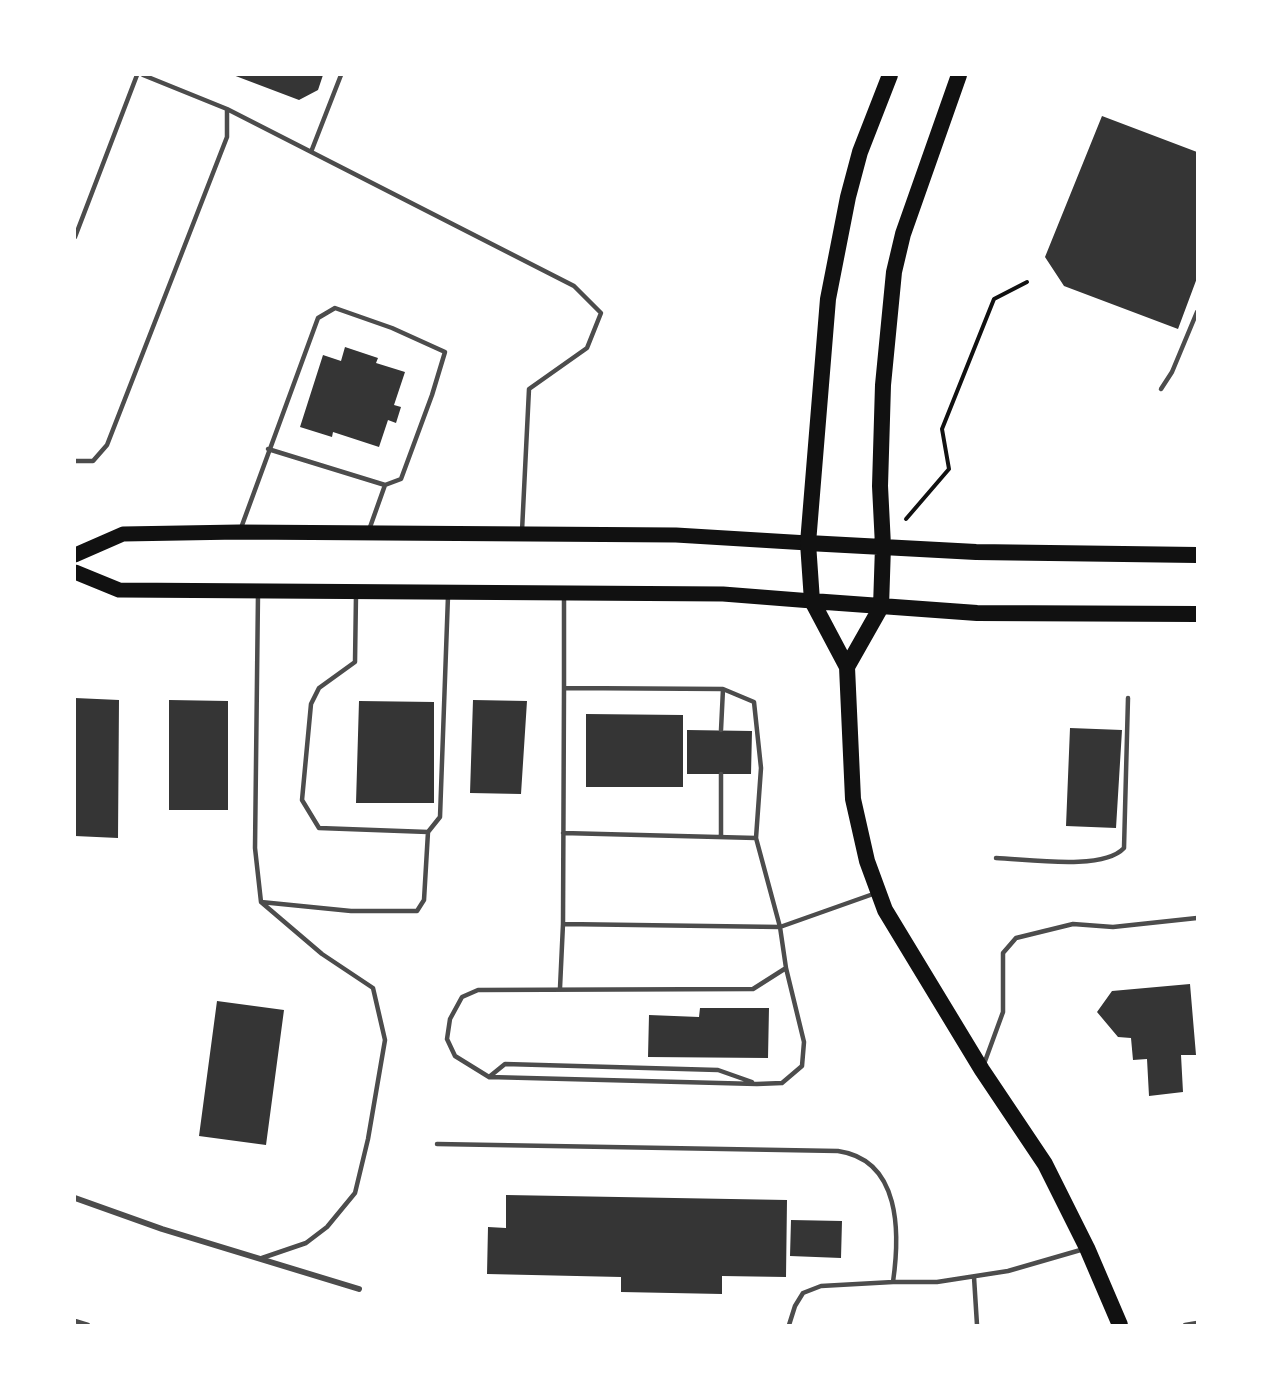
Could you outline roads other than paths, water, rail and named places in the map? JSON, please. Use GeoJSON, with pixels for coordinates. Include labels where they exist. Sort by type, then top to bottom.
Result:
{"type":"FeatureCollection","features":[{"type":"Feature","properties":{"kind":"highway"},"geometry":{"type":"LineString","coordinates":[[890,75],[860,152],[833,269],[823,331],[808,543],[812,601],[847,667],[853,799],[867,861],[885,910],[982,1070],[1045,1164],[1087,1248],[1120,1325]]}},
{"type":"Feature","properties":{"kind":"highway"},"geometry":{"type":"LineString","coordinates":[[847,667],[881,607],[883,546],[880,486],[883,385],[894,272],[903,234],[959,75]]}},
{"type":"Feature","properties":{"kind":"highway"},"geometry":{"type":"LineString","coordinates":[[808,543],[976,552],[1197,555]]}},
{"type":"Feature","properties":{"kind":"highway"},"geometry":{"type":"LineString","coordinates":[[812,601],[977,613],[1197,614]]}},
{"type":"Feature","properties":{"kind":"main road"},"geometry":{"type":"LineString","coordinates":[[75,555],[123,534],[240,532],[676,535],[808,543]]}},
{"type":"Feature","properties":{"kind":"main road"},"geometry":{"type":"LineString","coordinates":[[75,572],[119,590],[723,594],[812,601]]}},
{"type":"Feature","properties":{"kind":"street"},"geometry":{"type":"LineString","coordinates":[[75,1198],[162,1229],[359,1289]]}},
{"type":"Feature","properties":{"kind":"lane"},"geometry":{"type":"LineString","coordinates":[[75,237],[137,75]]}},
{"type":"Feature","properties":{"kind":"lane"},"geometry":{"type":"LineString","coordinates":[[143,75],[227,109],[574,286],[602,313],[587,348],[529,389],[522,534]]}},
{"type":"Feature","properties":{"kind":"lane"},"geometry":{"type":"LineString","coordinates":[[311,152],[341,75]]}},
{"type":"Feature","properties":{"kind":"lane"},"geometry":{"type":"LineString","coordinates":[[75,461],[93,461],[106,445],[227,137],[227,109]]}},
{"type":"Feature","properties":{"kind":"lane"},"geometry":{"type":"LineString","coordinates":[[240,532],[268,449],[318,318],[335,308],[392,328],[445,352],[401,479],[386,485],[268,449]]}},
{"type":"Feature","properties":{"kind":"lane"},"geometry":{"type":"LineString","coordinates":[[1161,389],[1172,372],[1197,312]]}},
{"type":"Feature","properties":{"kind":"lane"},"geometry":{"type":"LineString","coordinates":[[368,533],[386,485]]}},
{"type":"Feature","properties":{"kind":"lane"},"geometry":{"type":"LineString","coordinates":[[258,592],[255,848],[261,902],[322,954],[373,988],[385,1040],[368,1139],[354,1193],[327,1227],[306,1243],[262,1258]]}},
{"type":"Feature","properties":{"kind":"lane"},"geometry":{"type":"LineString","coordinates":[[356,592],[355,662],[319,688],[311,704],[302,800],[320,828],[428,832]]}},
{"type":"Feature","properties":{"kind":"lane"},"geometry":{"type":"LineString","coordinates":[[261,902],[351,911],[417,911],[424,900],[428,832],[440,817],[448,593]]}},
{"type":"Feature","properties":{"kind":"lane"},"geometry":{"type":"LineString","coordinates":[[560,988],[564,593]]}},
{"type":"Feature","properties":{"kind":"lane"},"geometry":{"type":"LineString","coordinates":[[564,688],[723,689],[754,702],[761,768],[756,838],[780,927],[786,968],[804,1042],[802,1065],[782,1083],[757,1084],[489,1077],[454,1056],[447,1039],[450,1019],[462,997],[478,990],[753,989],[786,968]]}},
{"type":"Feature","properties":{"kind":"lane"},"geometry":{"type":"LineString","coordinates":[[722,730],[723,689]]}},
{"type":"Feature","properties":{"kind":"lane"},"geometry":{"type":"LineString","coordinates":[[996,858],[1093,861],[1117,856],[1124,848],[1128,698]]}},
{"type":"Feature","properties":{"kind":"lane"},"geometry":{"type":"LineString","coordinates":[[721,774],[721,837]]}},
{"type":"Feature","properties":{"kind":"lane"},"geometry":{"type":"LineString","coordinates":[[563,833],[756,838]]}},
{"type":"Feature","properties":{"kind":"lane"},"geometry":{"type":"LineString","coordinates":[[562,924],[780,927],[879,892]]}},
{"type":"Feature","properties":{"kind":"lane"},"geometry":{"type":"LineString","coordinates":[[982,1070],[1003,1012],[1003,953],[1016,938],[1073,924],[1113,927],[1197,918]]}},
{"type":"Feature","properties":{"kind":"lane"},"geometry":{"type":"LineString","coordinates":[[489,1077],[505,1064],[671,1068],[718,1070],[757,1084]]}},
{"type":"Feature","properties":{"kind":"lane"},"geometry":{"type":"LineString","coordinates":[[437,1144],[826,1151],[855,1154],[873,1167],[887,1191],[896,1214],[898,1246],[892,1282]]}},
{"type":"Feature","properties":{"kind":"lane"},"geometry":{"type":"LineString","coordinates":[[789,1325],[795,1306],[803,1293],[821,1286],[937,1282],[974,1277],[1008,1271],[1087,1248]]}},
{"type":"Feature","properties":{"kind":"lane"},"geometry":{"type":"LineString","coordinates":[[974,1277],[977,1325]]}},
{"type":"Feature","properties":{"kind":"lane"},"geometry":{"type":"LineString","coordinates":[[75,1321],[88,1325]]}},
{"type":"Feature","properties":{"kind":"lane"},"geometry":{"type":"LineString","coordinates":[[1185,1325],[1197,1323]]}}]}
